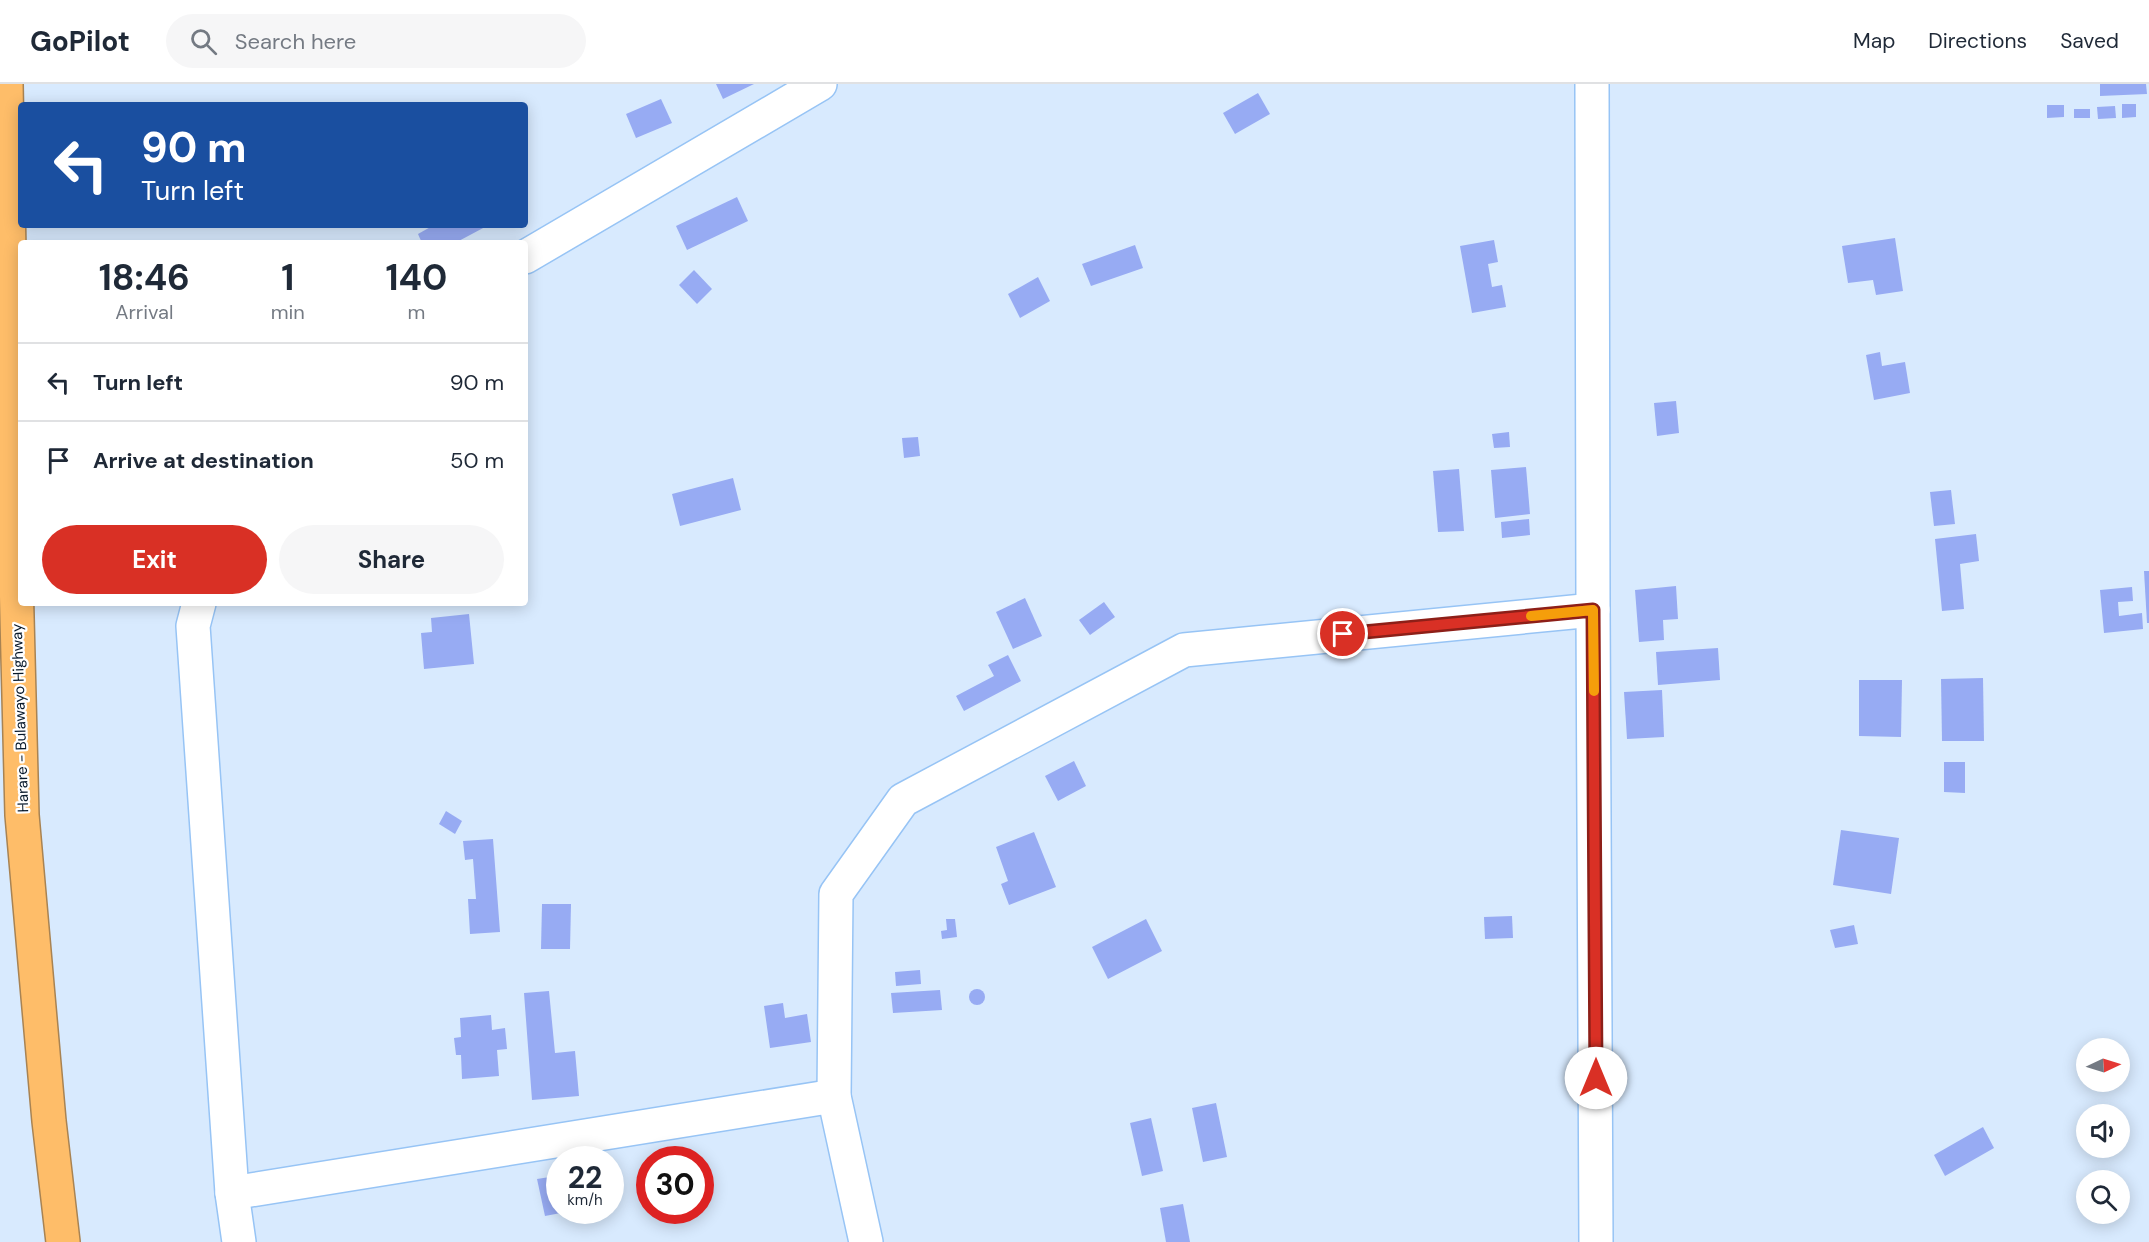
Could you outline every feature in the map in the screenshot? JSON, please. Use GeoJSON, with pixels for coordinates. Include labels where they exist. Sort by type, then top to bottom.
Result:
{"type":"FeatureCollection","features":[{"type":"Feature","properties":{"kind":"highway","name":"Harare - Bulawayo Highway"},"geometry":{"type":"LineString","coordinates":[[6,84],[22,815],[49,1121],[63,1242]]}},
{"type":"Feature","properties":{"kind":"street"},"geometry":{"type":"LineString","coordinates":[[528,255],[820,84]]}},
{"type":"Feature","properties":{"kind":"street"},"geometry":{"type":"LineString","coordinates":[[1592,84],[1596,1242]]}},
{"type":"Feature","properties":{"kind":"street"},"geometry":{"type":"LineString","coordinates":[[198,606],[193,626],[232,1193],[239,1242]]}},
{"type":"Feature","properties":{"kind":"street"},"geometry":{"type":"LineString","coordinates":[[866,1242],[834,1096],[836,894],[903,800],[1184,650],[1593,610]]}},
{"type":"Feature","properties":{"kind":"street"},"geometry":{"type":"LineString","coordinates":[[232,1193],[834,1096]]}},
{"type":"Feature","properties":{"kind":"building"},"geometry":{"type":"Polygon","coordinates":[[[716,84],[754,84],[723,99],[716,84]]]}},
{"type":"Feature","properties":{"kind":"building"},"geometry":{"type":"Polygon","coordinates":[[[2100,84],[2146,84],[2147,94],[2100,96],[2100,84]]]}},
{"type":"Feature","properties":{"kind":"building"},"geometry":{"type":"Polygon","coordinates":[[[1258,93],[1270,114],[1235,134],[1223,113],[1258,93]]]}},
{"type":"Feature","properties":{"kind":"building"},"geometry":{"type":"Polygon","coordinates":[[[661,99],[672,123],[636,138],[626,114],[661,99]]]}},
{"type":"Feature","properties":{"kind":"building"},"geometry":{"type":"Polygon","coordinates":[[[2122,104],[2136,104],[2136,117],[2122,118],[2122,104]]]}},
{"type":"Feature","properties":{"kind":"building"},"geometry":{"type":"Polygon","coordinates":[[[2047,105],[2064,105],[2064,117],[2047,118],[2047,105]]]}},
{"type":"Feature","properties":{"kind":"building"},"geometry":{"type":"Polygon","coordinates":[[[2115,106],[2116,118],[2098,119],[2097,107],[2115,106]]]}},
{"type":"Feature","properties":{"kind":"building"},"geometry":{"type":"Polygon","coordinates":[[[2074,109],[2090,109],[2090,118],[2074,118],[2074,109]]]}},
{"type":"Feature","properties":{"kind":"building"},"geometry":{"type":"Polygon","coordinates":[[[737,197],[748,221],[687,250],[676,226],[737,197]]]}},
{"type":"Feature","properties":{"kind":"building"},"geometry":{"type":"Polygon","coordinates":[[[429,228],[483,228],[461,240],[421,240],[418,234],[429,228]]]}},
{"type":"Feature","properties":{"kind":"building"},"geometry":{"type":"Polygon","coordinates":[[[1895,238],[1903,291],[1876,295],[1873,280],[1848,283],[1842,246],[1895,238]]]}},
{"type":"Feature","properties":{"kind":"building"},"geometry":{"type":"Polygon","coordinates":[[[1494,240],[1498,262],[1488,264],[1492,287],[1502,285],[1506,307],[1472,313],[1460,246],[1494,240]]]}},
{"type":"Feature","properties":{"kind":"building"},"geometry":{"type":"Polygon","coordinates":[[[1135,245],[1143,268],[1091,286],[1082,264],[1135,245]]]}},
{"type":"Feature","properties":{"kind":"building"},"geometry":{"type":"Polygon","coordinates":[[[694,270],[712,289],[697,304],[679,285],[694,270]]]}},
{"type":"Feature","properties":{"kind":"building"},"geometry":{"type":"Polygon","coordinates":[[[1038,277],[1050,301],[1020,318],[1008,294],[1038,277]]]}},
{"type":"Feature","properties":{"kind":"building"},"geometry":{"type":"Polygon","coordinates":[[[1880,352],[1882,366],[1905,362],[1910,393],[1874,400],[1866,355],[1880,352]]]}},
{"type":"Feature","properties":{"kind":"building"},"geometry":{"type":"Polygon","coordinates":[[[1676,401],[1679,433],[1657,436],[1654,403],[1676,401]]]}},
{"type":"Feature","properties":{"kind":"building"},"geometry":{"type":"Polygon","coordinates":[[[1509,432],[1510,447],[1494,448],[1492,434],[1509,432]]]}},
{"type":"Feature","properties":{"kind":"building"},"geometry":{"type":"Polygon","coordinates":[[[918,437],[920,456],[904,458],[902,438],[918,437]]]}},
{"type":"Feature","properties":{"kind":"building"},"geometry":{"type":"Polygon","coordinates":[[[1526,467],[1530,514],[1495,518],[1491,470],[1526,467]]]}},
{"type":"Feature","properties":{"kind":"building"},"geometry":{"type":"Polygon","coordinates":[[[1459,469],[1464,531],[1438,532],[1433,471],[1459,469]]]}},
{"type":"Feature","properties":{"kind":"building"},"geometry":{"type":"Polygon","coordinates":[[[733,478],[741,510],[680,526],[672,494],[733,478]]]}},
{"type":"Feature","properties":{"kind":"building"},"geometry":{"type":"Polygon","coordinates":[[[1951,490],[1955,524],[1934,526],[1930,492],[1951,490]]]}},
{"type":"Feature","properties":{"kind":"building"},"geometry":{"type":"Polygon","coordinates":[[[1529,519],[1530,535],[1502,538],[1501,522],[1529,519]]]}},
{"type":"Feature","properties":{"kind":"building"},"geometry":{"type":"Polygon","coordinates":[[[1976,534],[1979,561],[1960,564],[1964,609],[1942,611],[1935,539],[1976,534]]]}},
{"type":"Feature","properties":{"kind":"building"},"geometry":{"type":"Polygon","coordinates":[[[2144,571],[2149,571],[2149,623],[2147,623],[2144,571]]]}},
{"type":"Feature","properties":{"kind":"building"},"geometry":{"type":"Polygon","coordinates":[[[1676,586],[1678,619],[1663,620],[1664,640],[1639,642],[1635,590],[1676,586]]]}},
{"type":"Feature","properties":{"kind":"building"},"geometry":{"type":"Polygon","coordinates":[[[2132,587],[2133,601],[2118,602],[2119,616],[2142,613],[2143,629],[2104,633],[2100,590],[2132,587]]]}},
{"type":"Feature","properties":{"kind":"building"},"geometry":{"type":"Polygon","coordinates":[[[1025,598],[1042,636],[1013,649],[996,612],[1025,598]]]}},
{"type":"Feature","properties":{"kind":"building"},"geometry":{"type":"Polygon","coordinates":[[[1104,602],[1115,617],[1090,635],[1079,620],[1104,602]]]}},
{"type":"Feature","properties":{"kind":"building"},"geometry":{"type":"Polygon","coordinates":[[[469,614],[474,664],[424,669],[421,633],[432,632],[431,618],[469,614]]]}},
{"type":"Feature","properties":{"kind":"building"},"geometry":{"type":"Polygon","coordinates":[[[1718,648],[1720,680],[1658,685],[1656,652],[1718,648]]]}},
{"type":"Feature","properties":{"kind":"building"},"geometry":{"type":"Polygon","coordinates":[[[1008,655],[1021,681],[964,711],[956,696],[994,676],[988,665],[1008,655]]]}},
{"type":"Feature","properties":{"kind":"building"},"geometry":{"type":"Polygon","coordinates":[[[1983,678],[1984,741],[1942,741],[1941,679],[1983,678]]]}},
{"type":"Feature","properties":{"kind":"building"},"geometry":{"type":"Polygon","coordinates":[[[1859,680],[1902,680],[1901,737],[1859,736],[1859,680]]]}},
{"type":"Feature","properties":{"kind":"building"},"geometry":{"type":"Polygon","coordinates":[[[1662,690],[1664,737],[1627,739],[1624,692],[1662,690]]]}},
{"type":"Feature","properties":{"kind":"building"},"geometry":{"type":"Polygon","coordinates":[[[1074,761],[1086,786],[1058,801],[1045,776],[1074,761]]]}},
{"type":"Feature","properties":{"kind":"building"},"geometry":{"type":"Polygon","coordinates":[[[1944,762],[1965,762],[1965,793],[1944,792],[1944,762]]]}},
{"type":"Feature","properties":{"kind":"building"},"geometry":{"type":"Polygon","coordinates":[[[446,811],[462,821],[455,834],[439,824],[446,811]]]}},
{"type":"Feature","properties":{"kind":"building"},"geometry":{"type":"Polygon","coordinates":[[[1841,830],[1899,838],[1891,894],[1833,885],[1841,830]]]}},
{"type":"Feature","properties":{"kind":"building"},"geometry":{"type":"Polygon","coordinates":[[[1034,832],[1056,887],[1009,905],[1001,884],[1008,881],[996,847],[1034,832]]]}},
{"type":"Feature","properties":{"kind":"building"},"geometry":{"type":"Polygon","coordinates":[[[493,839],[500,932],[470,934],[468,899],[476,899],[473,859],[465,860],[463,841],[493,839]]]}},
{"type":"Feature","properties":{"kind":"building"},"geometry":{"type":"Polygon","coordinates":[[[542,904],[571,904],[570,949],[541,949],[542,904]]]}},
{"type":"Feature","properties":{"kind":"building"},"geometry":{"type":"Polygon","coordinates":[[[1512,916],[1513,938],[1485,939],[1484,917],[1512,916]]]}},
{"type":"Feature","properties":{"kind":"building"},"geometry":{"type":"Polygon","coordinates":[[[946,919],[955,919],[957,937],[942,939],[941,931],[947,930],[946,919]]]}},
{"type":"Feature","properties":{"kind":"building"},"geometry":{"type":"Polygon","coordinates":[[[1146,919],[1162,951],[1108,979],[1092,947],[1146,919]]]}},
{"type":"Feature","properties":{"kind":"building"},"geometry":{"type":"Polygon","coordinates":[[[1854,925],[1858,944],[1835,948],[1830,930],[1854,925]]]}},
{"type":"Feature","properties":{"kind":"building"},"geometry":{"type":"Polygon","coordinates":[[[920,970],[921,984],[896,986],[895,972],[920,970]]]}},
{"type":"Feature","properties":{"kind":"building"},"geometry":{"type":"Polygon","coordinates":[[[977,989],[985,997],[977,1005],[969,997],[977,989]]]}},
{"type":"Feature","properties":{"kind":"building"},"geometry":{"type":"Polygon","coordinates":[[[940,990],[942,1010],[893,1013],[891,993],[940,990]]]}},
{"type":"Feature","properties":{"kind":"building"},"geometry":{"type":"Polygon","coordinates":[[[549,991],[555,1053],[575,1051],[579,1096],[532,1100],[524,993],[549,991]]]}},
{"type":"Feature","properties":{"kind":"building"},"geometry":{"type":"Polygon","coordinates":[[[783,1003],[785,1018],[807,1014],[811,1042],[770,1048],[764,1006],[783,1003]]]}},
{"type":"Feature","properties":{"kind":"building"},"geometry":{"type":"Polygon","coordinates":[[[491,1015],[492,1030],[505,1028],[507,1049],[497,1050],[499,1076],[462,1079],[461,1055],[456,1055],[454,1038],[461,1037],[460,1018],[491,1015]]]}},
{"type":"Feature","properties":{"kind":"building"},"geometry":{"type":"Polygon","coordinates":[[[1216,1103],[1227,1157],[1203,1162],[1192,1108],[1216,1103]]]}},
{"type":"Feature","properties":{"kind":"building"},"geometry":{"type":"Polygon","coordinates":[[[1151,1118],[1163,1171],[1142,1176],[1130,1123],[1151,1118]]]}},
{"type":"Feature","properties":{"kind":"building"},"geometry":{"type":"Polygon","coordinates":[[[1983,1127],[1994,1148],[1945,1176],[1934,1155],[1983,1127]]]}},
{"type":"Feature","properties":{"kind":"building"},"geometry":{"type":"Polygon","coordinates":[[[546,1178],[546,1216],[545,1216],[537,1179],[546,1178]]]}},
{"type":"Feature","properties":{"kind":"building"},"geometry":{"type":"Polygon","coordinates":[[[1183,1204],[1190,1242],[1166,1242],[1160,1208],[1183,1204]]]}},
{"type":"Feature","properties":{"kind":"slow traffic"},"geometry":{"type":"LineString","coordinates":[[1531,616],[1593,610],[1594,691]]}},
{"type":"Feature","properties":{"kind":"route"},"geometry":{"type":"LineString","coordinates":[[1343,634],[1593,610],[1596,1078]]}}]}
